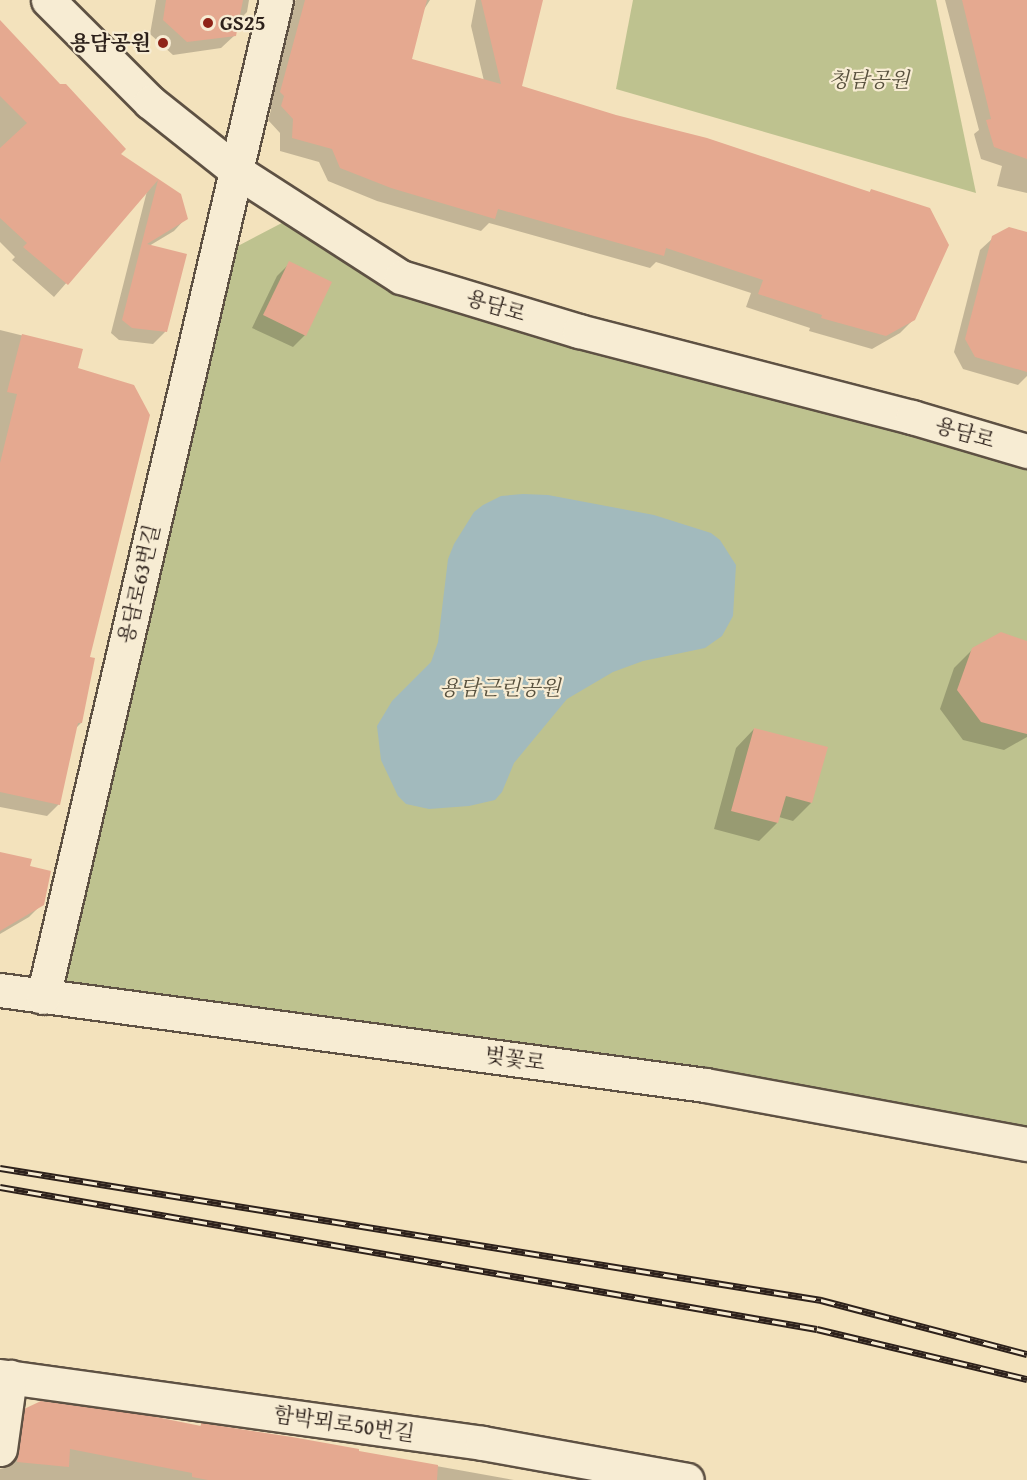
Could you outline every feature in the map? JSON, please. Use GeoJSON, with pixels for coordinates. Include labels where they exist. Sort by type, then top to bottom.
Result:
{"type":"FeatureCollection","features":[{"type":"Feature","properties":{"kind":"street","name":"용담로"},"geometry":{"type":"LineString","coordinates":[[48,0],[150,102],[238,172],[401,277],[579,331],[912,417],[1027,451]]}},
{"type":"Feature","properties":{"kind":"street","name":"용담로63번길"},"geometry":{"type":"LineString","coordinates":[[43,997],[238,172],[276,0]]}},
{"type":"Feature","properties":{"kind":"street","name":"벚꽃로"},"geometry":{"type":"LineString","coordinates":[[0,990],[705,1085],[1027,1144]]}},
{"type":"Feature","properties":{"kind":"street"},"geometry":{"type":"LineString","coordinates":[[0,1449],[5,1377]]}},
{"type":"Feature","properties":{"kind":"street","name":"함박뫼로50번길"},"geometry":{"type":"LineString","coordinates":[[5,1377],[482,1443],[687,1480]]}},
{"type":"Feature","properties":{"kind":"green space","name":"청담공원"},"geometry":{"type":"Polygon","coordinates":[[[633,0],[936,0],[976,193],[616,89],[633,0]]]}},
{"type":"Feature","properties":{"kind":"green space","name":"용담근린공원"},"geometry":{"type":"Polygon","coordinates":[[[301,213],[387,268],[1027,451],[1027,1145],[43,997],[217,257],[301,213]]]}},
{"type":"Feature","properties":{"kind":"water"},"geometry":{"type":"Polygon","coordinates":[[[548,495],[654,515],[711,533],[720,540],[736,565],[733,616],[722,636],[705,648],[643,661],[613,672],[567,699],[514,763],[502,792],[495,800],[469,806],[429,809],[406,804],[398,796],[381,760],[377,726],[392,701],[431,662],[438,642],[448,559],[454,544],[474,512],[501,496],[548,495]]]}},
{"type":"Feature","properties":{"kind":"building"},"geometry":{"type":"Polygon","coordinates":[[[166,0],[243,0],[236,36],[187,42],[163,20],[166,0]]]}},
{"type":"Feature","properties":{"kind":"building"},"geometry":{"type":"Polygon","coordinates":[[[305,0],[427,0],[412,59],[501,84],[481,0],[543,0],[522,86],[616,115],[707,138],[870,192],[871,189],[930,208],[949,245],[915,320],[886,336],[821,318],[822,315],[758,294],[763,280],[666,248],[664,256],[498,209],[495,219],[391,188],[340,168],[332,149],[292,138],[293,119],[281,106],[284,96],[280,92],[305,0]]]}},
{"type":"Feature","properties":{"kind":"building"},"geometry":{"type":"Polygon","coordinates":[[[962,0],[1027,0],[1027,159],[994,147],[986,120],[991,119],[962,0]]]}},
{"type":"Feature","properties":{"kind":"building"},"geometry":{"type":"Polygon","coordinates":[[[0,20],[60,84],[66,84],[126,149],[121,154],[181,194],[188,219],[147,244],[187,254],[167,332],[132,328],[122,320],[158,180],[68,285],[23,247],[27,243],[0,218],[0,148],[27,123],[0,96],[0,20]]]}},
{"type":"Feature","properties":{"kind":"building"},"geometry":{"type":"Polygon","coordinates":[[[1009,227],[1027,232],[1027,372],[975,357],[965,339],[992,236],[1009,227]]]}},
{"type":"Feature","properties":{"kind":"building"},"geometry":{"type":"Polygon","coordinates":[[[289,261],[332,282],[306,336],[263,315],[289,261]]]}},
{"type":"Feature","properties":{"kind":"building"},"geometry":{"type":"Polygon","coordinates":[[[22,334],[83,349],[78,368],[134,385],[150,415],[90,657],[95,658],[82,723],[78,723],[60,805],[0,792],[0,463],[17,394],[7,392],[22,334]]]}},
{"type":"Feature","properties":{"kind":"building"},"geometry":{"type":"Polygon","coordinates":[[[1001,632],[1027,641],[1027,734],[981,722],[957,690],[972,648],[1001,632]]]}},
{"type":"Feature","properties":{"kind":"building"},"geometry":{"type":"Polygon","coordinates":[[[754,728],[828,747],[812,803],[786,796],[778,823],[731,811],[754,728]]]}},
{"type":"Feature","properties":{"kind":"building"},"geometry":{"type":"Polygon","coordinates":[[[0,852],[32,859],[30,866],[51,871],[44,905],[0,931],[0,852]]]}},
{"type":"Feature","properties":{"kind":"building"},"geometry":{"type":"Polygon","coordinates":[[[41,1401],[146,1415],[201,1426],[201,1423],[359,1449],[359,1451],[438,1465],[437,1480],[208,1480],[192,1477],[192,1473],[70,1449],[69,1467],[17,1462],[24,1409],[41,1401]]]}},
{"type":"Feature","properties":{"kind":"railway"},"geometry":{"type":"LineString","coordinates":[[0,1168],[821,1300],[1027,1354]]}},
{"type":"Feature","properties":{"kind":"railway"},"geometry":{"type":"LineString","coordinates":[[0,1187],[817,1329],[1027,1379]]}},
{"type":"Feature","properties":{"kind":"place","name":"GS25"},"geometry":{"type":"Point","coordinates":[208,23]}},
{"type":"Feature","properties":{"kind":"place","name":"용담공원"},"geometry":{"type":"Point","coordinates":[163,43]}}]}
